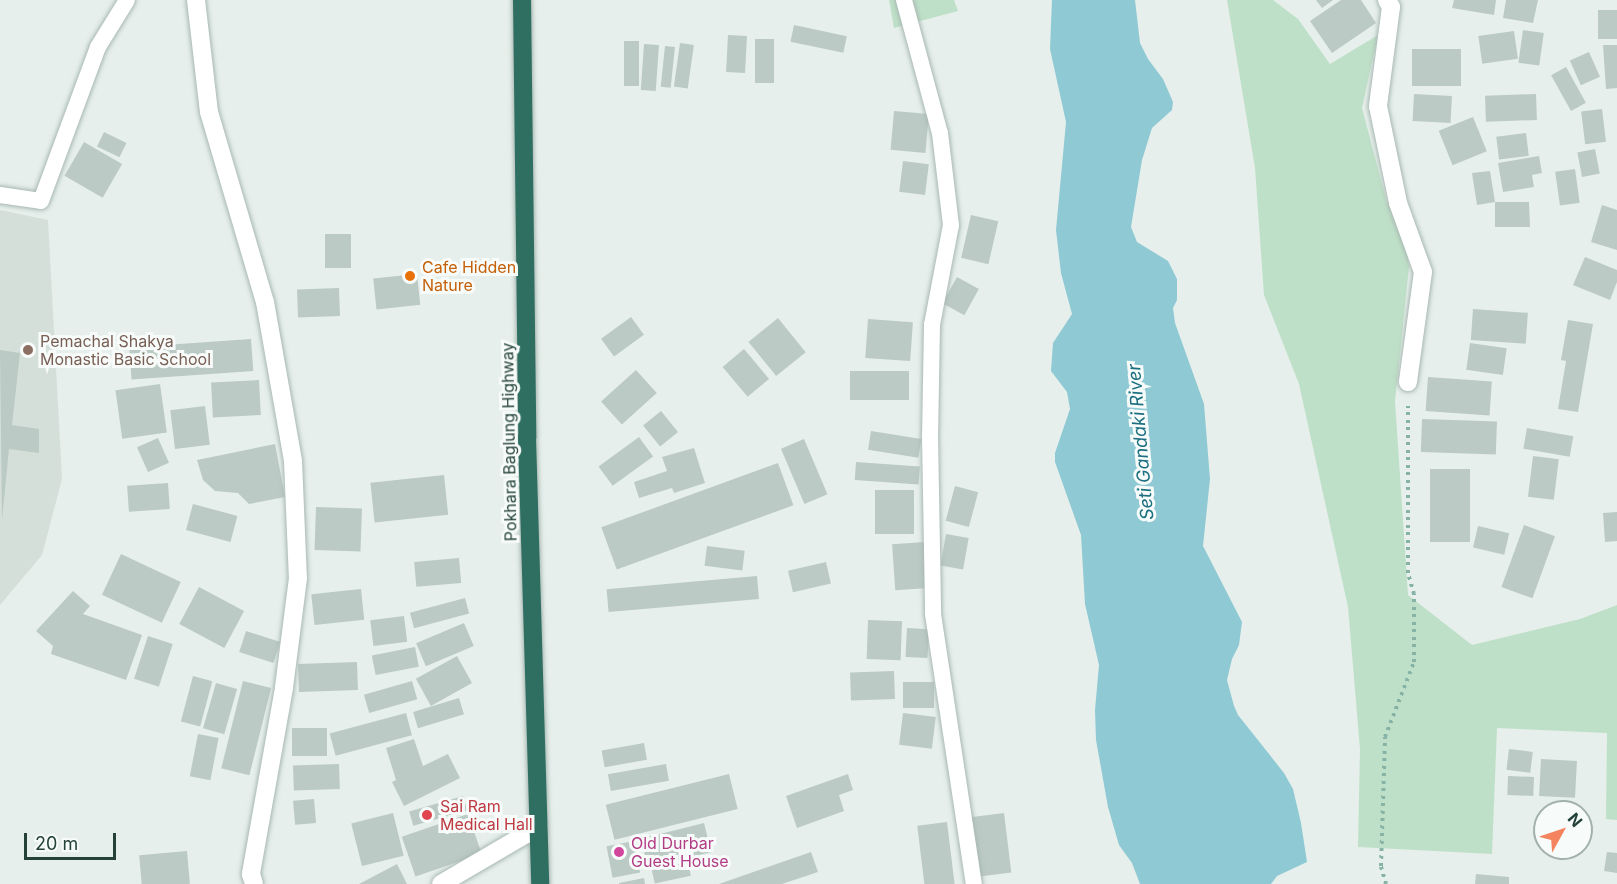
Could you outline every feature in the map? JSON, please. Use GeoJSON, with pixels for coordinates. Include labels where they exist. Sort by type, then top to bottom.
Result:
{"type":"FeatureCollection","features":[{"type":"Feature","properties":{"kind":"highway","name":"Pokhara Baglung Highway"},"geometry":{"type":"LineString","coordinates":[[522,0],[528,438],[540,884]]}},
{"type":"Feature","properties":{"kind":"street"},"geometry":{"type":"LineString","coordinates":[[196,0],[209,112],[265,302],[292,461],[298,578],[284,688],[251,874],[254,884]]}},
{"type":"Feature","properties":{"kind":"street"},"geometry":{"type":"LineString","coordinates":[[1391,2],[1378,106],[1398,203],[1423,272],[1408,382]]}},
{"type":"Feature","properties":{"kind":"street"},"geometry":{"type":"LineString","coordinates":[[441,884],[538,827]]}},
{"type":"Feature","properties":{"kind":"lane"},"geometry":{"type":"LineString","coordinates":[[0,195],[41,201],[99,47],[127,0]]}},
{"type":"Feature","properties":{"kind":"lane"},"geometry":{"type":"LineString","coordinates":[[904,0],[940,133],[951,225],[932,325],[930,435],[933,614],[974,884]]}},
{"type":"Feature","properties":{"kind":"path"},"geometry":{"type":"LineString","coordinates":[[1386,884],[1381,866],[1385,737],[1414,662],[1414,594],[1408,573],[1408,382]]}},
{"type":"Feature","properties":{"kind":"shaded area","name":"Pemachal Shakya Monastic Basic School"},"geometry":{"type":"Polygon","coordinates":[[[0,210],[48,220],[62,479],[42,555],[0,605],[0,210]]]}},
{"type":"Feature","properties":{"kind":"green space"},"geometry":{"type":"Polygon","coordinates":[[[889,0],[954,0],[958,11],[894,28],[889,0]]]}},
{"type":"Feature","properties":{"kind":"green space"},"geometry":{"type":"Polygon","coordinates":[[[1227,0],[1273,0],[1298,19],[1330,64],[1378,35],[1362,108],[1387,203],[1401,198],[1409,267],[1395,401],[1408,595],[1472,645],[1580,619],[1617,605],[1617,820],[1606,819],[1607,733],[1497,728],[1492,854],[1358,847],[1360,749],[1348,607],[1299,384],[1264,295],[1255,168],[1227,0]]]}},
{"type":"Feature","properties":{"kind":"water","name":"Seti Gandaki River"},"geometry":{"type":"Polygon","coordinates":[[[1052,0],[1135,0],[1140,43],[1148,59],[1163,79],[1173,102],[1172,110],[1152,128],[1142,160],[1131,227],[1137,242],[1168,261],[1177,279],[1177,300],[1173,308],[1175,323],[1204,404],[1210,479],[1203,546],[1242,622],[1239,645],[1232,659],[1227,680],[1234,706],[1238,715],[1284,773],[1293,789],[1301,823],[1307,862],[1277,876],[1271,884],[1140,884],[1132,863],[1119,845],[1108,807],[1096,740],[1095,710],[1099,665],[1085,604],[1081,535],[1055,462],[1055,453],[1070,409],[1067,392],[1051,371],[1053,343],[1072,314],[1061,273],[1056,230],[1066,122],[1050,49],[1052,0]]]}},
{"type":"Feature","properties":{"kind":"building"},"geometry":{"type":"Polygon","coordinates":[[[1316,0],[1333,0],[1322,8],[1316,0]]]}},
{"type":"Feature","properties":{"kind":"building"},"geometry":{"type":"Polygon","coordinates":[[[1341,0],[1361,0],[1376,23],[1332,53],[1310,21],[1341,0]]]}},
{"type":"Feature","properties":{"kind":"building"},"geometry":{"type":"Polygon","coordinates":[[[1454,0],[1496,0],[1494,15],[1452,8],[1454,0]]]}},
{"type":"Feature","properties":{"kind":"building"},"geometry":{"type":"Polygon","coordinates":[[[1506,0],[1538,0],[1533,23],[1503,18],[1506,0]]]}},
{"type":"Feature","properties":{"kind":"building"},"geometry":{"type":"Polygon","coordinates":[[[1598,10],[1617,10],[1617,39],[1598,39],[1598,10]]]}},
{"type":"Feature","properties":{"kind":"building"},"geometry":{"type":"Polygon","coordinates":[[[794,25],[847,36],[843,53],[790,42],[794,25]]]}},
{"type":"Feature","properties":{"kind":"building"},"geometry":{"type":"Polygon","coordinates":[[[1523,30],[1544,33],[1539,66],[1518,63],[1523,30]]]}},
{"type":"Feature","properties":{"kind":"building"},"geometry":{"type":"Polygon","coordinates":[[[1514,31],[1518,59],[1482,64],[1478,36],[1514,31]]]}},
{"type":"Feature","properties":{"kind":"building"},"geometry":{"type":"Polygon","coordinates":[[[728,35],[747,36],[745,73],[726,72],[728,35]]]}},
{"type":"Feature","properties":{"kind":"building"},"geometry":{"type":"Polygon","coordinates":[[[755,39],[774,39],[774,83],[755,83],[755,39]]]}},
{"type":"Feature","properties":{"kind":"building"},"geometry":{"type":"Polygon","coordinates":[[[624,41],[639,41],[639,86],[624,86],[624,41]]]}},
{"type":"Feature","properties":{"kind":"building"},"geometry":{"type":"Polygon","coordinates":[[[680,43],[694,45],[688,89],[674,87],[680,43]]]}},
{"type":"Feature","properties":{"kind":"building"},"geometry":{"type":"Polygon","coordinates":[[[644,44],[659,45],[656,91],[641,90],[644,44]]]}},
{"type":"Feature","properties":{"kind":"building"},"geometry":{"type":"Polygon","coordinates":[[[1603,45],[1617,45],[1617,88],[1606,89],[1603,45]]]}},
{"type":"Feature","properties":{"kind":"building"},"geometry":{"type":"Polygon","coordinates":[[[665,46],[675,47],[671,88],[661,87],[665,46]]]}},
{"type":"Feature","properties":{"kind":"building"},"geometry":{"type":"Polygon","coordinates":[[[1412,49],[1461,49],[1461,86],[1412,86],[1412,49]]]}},
{"type":"Feature","properties":{"kind":"building"},"geometry":{"type":"Polygon","coordinates":[[[1589,52],[1600,77],[1581,85],[1570,61],[1589,52]]]}},
{"type":"Feature","properties":{"kind":"building"},"geometry":{"type":"Polygon","coordinates":[[[1566,67],[1586,103],[1571,111],[1551,75],[1566,67]]]}},
{"type":"Feature","properties":{"kind":"building"},"geometry":{"type":"Polygon","coordinates":[[[1414,94],[1452,96],[1451,123],[1413,121],[1414,94]]]}},
{"type":"Feature","properties":{"kind":"building"},"geometry":{"type":"Polygon","coordinates":[[[1536,94],[1537,120],[1486,122],[1485,96],[1536,94]]]}},
{"type":"Feature","properties":{"kind":"building"},"geometry":{"type":"Polygon","coordinates":[[[1602,109],[1606,142],[1585,144],[1581,112],[1602,109]]]}},
{"type":"Feature","properties":{"kind":"building"},"geometry":{"type":"Polygon","coordinates":[[[894,111],[929,114],[925,153],[891,150],[894,111]]]}},
{"type":"Feature","properties":{"kind":"building"},"geometry":{"type":"Polygon","coordinates":[[[1473,117],[1487,151],[1453,165],[1439,131],[1473,117]]]}},
{"type":"Feature","properties":{"kind":"building"},"geometry":{"type":"Polygon","coordinates":[[[104,132],[126,143],[119,157],[97,146],[104,132]]]}},
{"type":"Feature","properties":{"kind":"building"},"geometry":{"type":"Polygon","coordinates":[[[1526,133],[1529,156],[1499,159],[1496,137],[1526,133]]]}},
{"type":"Feature","properties":{"kind":"building"},"geometry":{"type":"Polygon","coordinates":[[[84,142],[122,164],[103,198],[64,176],[84,142]]]}},
{"type":"Feature","properties":{"kind":"building"},"geometry":{"type":"Polygon","coordinates":[[[1595,149],[1600,174],[1582,177],[1577,152],[1595,149]]]}},
{"type":"Feature","properties":{"kind":"building"},"geometry":{"type":"Polygon","coordinates":[[[1539,156],[1542,173],[1532,175],[1534,187],[1503,192],[1498,163],[1539,156]]]}},
{"type":"Feature","properties":{"kind":"building"},"geometry":{"type":"Polygon","coordinates":[[[903,161],[929,164],[925,195],[899,192],[903,161]]]}},
{"type":"Feature","properties":{"kind":"building"},"geometry":{"type":"Polygon","coordinates":[[[1575,169],[1580,203],[1560,205],[1555,172],[1575,169]]]}},
{"type":"Feature","properties":{"kind":"building"},"geometry":{"type":"Polygon","coordinates":[[[1490,171],[1495,202],[1477,205],[1472,173],[1490,171]]]}},
{"type":"Feature","properties":{"kind":"building"},"geometry":{"type":"Polygon","coordinates":[[[1495,202],[1529,202],[1530,227],[1495,227],[1495,202]]]}},
{"type":"Feature","properties":{"kind":"building"},"geometry":{"type":"Polygon","coordinates":[[[1602,205],[1617,210],[1617,250],[1591,242],[1602,205]]]}},
{"type":"Feature","properties":{"kind":"building"},"geometry":{"type":"Polygon","coordinates":[[[971,215],[998,221],[988,264],[961,258],[971,215]]]}},
{"type":"Feature","properties":{"kind":"building"},"geometry":{"type":"Polygon","coordinates":[[[325,234],[351,234],[351,268],[325,268],[325,234]]]}},
{"type":"Feature","properties":{"kind":"building"},"geometry":{"type":"Polygon","coordinates":[[[1585,257],[1617,270],[1617,282],[1610,300],[1573,285],[1585,257]]]}},
{"type":"Feature","properties":{"kind":"building"},"geometry":{"type":"Polygon","coordinates":[[[417,274],[420,305],[376,309],[373,279],[417,274]]]}},
{"type":"Feature","properties":{"kind":"building"},"geometry":{"type":"Polygon","coordinates":[[[957,277],[979,289],[964,315],[942,303],[957,277]]]}},
{"type":"Feature","properties":{"kind":"building"},"geometry":{"type":"Polygon","coordinates":[[[339,288],[340,316],[298,317],[297,289],[339,288]]]}},
{"type":"Feature","properties":{"kind":"building"},"geometry":{"type":"Polygon","coordinates":[[[1473,309],[1528,313],[1526,344],[1471,340],[1473,309]]]}},
{"type":"Feature","properties":{"kind":"building"},"geometry":{"type":"Polygon","coordinates":[[[631,317],[644,335],[614,357],[601,339],[631,317]]]}},
{"type":"Feature","properties":{"kind":"building"},"geometry":{"type":"Polygon","coordinates":[[[778,318],[806,352],[776,376],[748,342],[778,318]]]}},
{"type":"Feature","properties":{"kind":"building"},"geometry":{"type":"Polygon","coordinates":[[[868,319],[913,322],[910,361],[865,358],[868,319]]]}},
{"type":"Feature","properties":{"kind":"building"},"geometry":{"type":"Polygon","coordinates":[[[1568,320],[1593,324],[1578,412],[1558,409],[1566,361],[1561,360],[1568,320]]]}},
{"type":"Feature","properties":{"kind":"building"},"geometry":{"type":"Polygon","coordinates":[[[251,339],[253,371],[132,379],[129,348],[251,339]]]}},
{"type":"Feature","properties":{"kind":"building"},"geometry":{"type":"Polygon","coordinates":[[[1470,343],[1507,348],[1503,375],[1466,370],[1470,343]]]}},
{"type":"Feature","properties":{"kind":"building"},"geometry":{"type":"Polygon","coordinates":[[[744,349],[769,379],[748,397],[723,367],[744,349]]]}},
{"type":"Feature","properties":{"kind":"building"},"geometry":{"type":"Polygon","coordinates":[[[0,350],[20,353],[12,425],[39,429],[39,453],[9,449],[2,520],[0,350]]]}},
{"type":"Feature","properties":{"kind":"building"},"geometry":{"type":"Polygon","coordinates":[[[636,370],[657,393],[622,424],[601,401],[636,370]]]}},
{"type":"Feature","properties":{"kind":"building"},"geometry":{"type":"Polygon","coordinates":[[[850,371],[909,371],[909,400],[850,400],[850,371]]]}},
{"type":"Feature","properties":{"kind":"building"},"geometry":{"type":"Polygon","coordinates":[[[1428,377],[1492,381],[1489,415],[1426,411],[1428,377]]]}},
{"type":"Feature","properties":{"kind":"building"},"geometry":{"type":"Polygon","coordinates":[[[259,380],[261,415],[213,417],[211,383],[259,380]]]}},
{"type":"Feature","properties":{"kind":"building"},"geometry":{"type":"Polygon","coordinates":[[[160,384],[167,433],[122,439],[115,390],[160,384]]]}},
{"type":"Feature","properties":{"kind":"building"},"geometry":{"type":"Polygon","coordinates":[[[205,406],[210,445],[175,449],[170,410],[205,406]]]}},
{"type":"Feature","properties":{"kind":"building"},"geometry":{"type":"Polygon","coordinates":[[[661,411],[678,432],[660,446],[643,425],[661,411]]]}},
{"type":"Feature","properties":{"kind":"building"},"geometry":{"type":"Polygon","coordinates":[[[1422,419],[1497,422],[1496,455],[1421,452],[1422,419]]]}},
{"type":"Feature","properties":{"kind":"building"},"geometry":{"type":"Polygon","coordinates":[[[1527,428],[1573,436],[1570,457],[1523,449],[1527,428]]]}},
{"type":"Feature","properties":{"kind":"building"},"geometry":{"type":"Polygon","coordinates":[[[871,431],[921,439],[918,458],[868,450],[871,431]]]}},
{"type":"Feature","properties":{"kind":"building"},"geometry":{"type":"Polygon","coordinates":[[[639,437],[653,456],[613,486],[599,466],[639,437]]]}},
{"type":"Feature","properties":{"kind":"building"},"geometry":{"type":"Polygon","coordinates":[[[158,438],[169,463],[148,472],[137,447],[158,438]]]}},
{"type":"Feature","properties":{"kind":"building"},"geometry":{"type":"Polygon","coordinates":[[[804,439],[827,494],[804,504],[781,449],[804,439]]]}},
{"type":"Feature","properties":{"kind":"building"},"geometry":{"type":"Polygon","coordinates":[[[275,444],[285,497],[249,504],[238,493],[215,491],[203,480],[197,460],[275,444]]]}},
{"type":"Feature","properties":{"kind":"building"},"geometry":{"type":"Polygon","coordinates":[[[694,448],[705,483],[674,493],[672,488],[639,498],[634,482],[667,471],[662,457],[694,448]]]}},
{"type":"Feature","properties":{"kind":"building"},"geometry":{"type":"Polygon","coordinates":[[[1533,456],[1559,459],[1554,500],[1528,497],[1533,456]]]}},
{"type":"Feature","properties":{"kind":"building"},"geometry":{"type":"Polygon","coordinates":[[[856,462],[920,466],[919,484],[855,480],[856,462]]]}},
{"type":"Feature","properties":{"kind":"building"},"geometry":{"type":"Polygon","coordinates":[[[778,463],[793,505],[617,570],[601,527],[778,463]]]}},
{"type":"Feature","properties":{"kind":"building"},"geometry":{"type":"Polygon","coordinates":[[[1430,469],[1470,469],[1470,542],[1430,542],[1430,469]]]}},
{"type":"Feature","properties":{"kind":"building"},"geometry":{"type":"Polygon","coordinates":[[[444,475],[448,515],[375,523],[370,483],[444,475]]]}},
{"type":"Feature","properties":{"kind":"building"},"geometry":{"type":"Polygon","coordinates":[[[168,483],[170,509],[129,512],[127,486],[168,483]]]}},
{"type":"Feature","properties":{"kind":"building"},"geometry":{"type":"Polygon","coordinates":[[[955,486],[978,492],[969,527],[946,521],[955,486]]]}},
{"type":"Feature","properties":{"kind":"building"},"geometry":{"type":"Polygon","coordinates":[[[875,490],[914,490],[914,534],[875,534],[875,490]]]}},
{"type":"Feature","properties":{"kind":"building"},"geometry":{"type":"Polygon","coordinates":[[[193,504],[237,516],[230,542],[186,530],[193,504]]]}},
{"type":"Feature","properties":{"kind":"building"},"geometry":{"type":"Polygon","coordinates":[[[316,507],[362,509],[360,552],[314,550],[316,507]]]}},
{"type":"Feature","properties":{"kind":"building"},"geometry":{"type":"Polygon","coordinates":[[[1617,512],[1617,541],[1605,542],[1603,513],[1617,512]]]}},
{"type":"Feature","properties":{"kind":"building"},"geometry":{"type":"Polygon","coordinates":[[[1524,525],[1555,536],[1532,598],[1501,587],[1524,525]]]}},
{"type":"Feature","properties":{"kind":"building"},"geometry":{"type":"Polygon","coordinates":[[[1478,526],[1509,533],[1504,555],[1473,547],[1478,526]]]}},
{"type":"Feature","properties":{"kind":"building"},"geometry":{"type":"Polygon","coordinates":[[[946,534],[969,538],[963,570],[940,566],[946,534]]]}},
{"type":"Feature","properties":{"kind":"building"},"geometry":{"type":"Polygon","coordinates":[[[925,542],[928,588],[895,590],[892,544],[925,542]]]}},
{"type":"Feature","properties":{"kind":"building"},"geometry":{"type":"Polygon","coordinates":[[[707,546],[745,551],[742,570],[705,566],[707,546]]]}},
{"type":"Feature","properties":{"kind":"building"},"geometry":{"type":"Polygon","coordinates":[[[121,554],[181,582],[162,623],[102,595],[121,554]]]}},
{"type":"Feature","properties":{"kind":"building"},"geometry":{"type":"Polygon","coordinates":[[[459,558],[461,583],[416,587],[414,562],[459,558]]]}},
{"type":"Feature","properties":{"kind":"building"},"geometry":{"type":"Polygon","coordinates":[[[826,562],[831,583],[793,592],[788,571],[826,562]]]}},
{"type":"Feature","properties":{"kind":"building"},"geometry":{"type":"Polygon","coordinates":[[[757,576],[759,599],[609,612],[607,589],[757,576]]]}},
{"type":"Feature","properties":{"kind":"building"},"geometry":{"type":"Polygon","coordinates":[[[199,587],[244,611],[224,648],[179,624],[199,587]]]}},
{"type":"Feature","properties":{"kind":"building"},"geometry":{"type":"Polygon","coordinates":[[[361,589],[364,620],[315,625],[311,594],[361,589]]]}},
{"type":"Feature","properties":{"kind":"building"},"geometry":{"type":"Polygon","coordinates":[[[73,591],[90,606],[83,614],[142,635],[126,680],[51,654],[53,646],[36,631],[73,591]]]}},
{"type":"Feature","properties":{"kind":"building"},"geometry":{"type":"Polygon","coordinates":[[[465,598],[469,613],[414,628],[410,613],[465,598]]]}},
{"type":"Feature","properties":{"kind":"building"},"geometry":{"type":"Polygon","coordinates":[[[404,616],[407,642],[373,646],[370,620],[404,616]]]}},
{"type":"Feature","properties":{"kind":"building"},"geometry":{"type":"Polygon","coordinates":[[[868,620],[902,621],[901,660],[867,659],[868,620]]]}},
{"type":"Feature","properties":{"kind":"building"},"geometry":{"type":"Polygon","coordinates":[[[464,623],[474,646],[426,666],[416,643],[464,623]]]}},
{"type":"Feature","properties":{"kind":"building"},"geometry":{"type":"Polygon","coordinates":[[[907,628],[929,629],[927,658],[905,657],[907,628]]]}},
{"type":"Feature","properties":{"kind":"building"},"geometry":{"type":"Polygon","coordinates":[[[246,631],[280,642],[273,663],[239,652],[246,631]]]}},
{"type":"Feature","properties":{"kind":"building"},"geometry":{"type":"Polygon","coordinates":[[[148,636],[173,644],[159,687],[134,679],[148,636]]]}},
{"type":"Feature","properties":{"kind":"building"},"geometry":{"type":"Polygon","coordinates":[[[415,647],[419,667],[376,675],[372,655],[415,647]]]}},
{"type":"Feature","properties":{"kind":"building"},"geometry":{"type":"Polygon","coordinates":[[[457,656],[472,683],[431,706],[416,679],[457,656]]]}},
{"type":"Feature","properties":{"kind":"building"},"geometry":{"type":"Polygon","coordinates":[[[357,662],[358,690],[299,692],[298,664],[357,662]]]}},
{"type":"Feature","properties":{"kind":"building"},"geometry":{"type":"Polygon","coordinates":[[[894,671],[895,699],[851,701],[850,673],[894,671]]]}},
{"type":"Feature","properties":{"kind":"building"},"geometry":{"type":"Polygon","coordinates":[[[193,676],[212,681],[200,727],[181,721],[193,676]]]}},
{"type":"Feature","properties":{"kind":"building"},"geometry":{"type":"Polygon","coordinates":[[[243,681],[271,688],[249,775],[221,768],[243,681]]]}},
{"type":"Feature","properties":{"kind":"building"},"geometry":{"type":"Polygon","coordinates":[[[412,681],[417,699],[369,713],[364,695],[412,681]]]}},
{"type":"Feature","properties":{"kind":"building"},"geometry":{"type":"Polygon","coordinates":[[[903,682],[934,682],[934,708],[903,708],[903,682]]]}},
{"type":"Feature","properties":{"kind":"building"},"geometry":{"type":"Polygon","coordinates":[[[216,683],[237,689],[224,734],[203,728],[216,683]]]}},
{"type":"Feature","properties":{"kind":"building"},"geometry":{"type":"Polygon","coordinates":[[[459,698],[464,714],[418,728],[413,712],[459,698]]]}},
{"type":"Feature","properties":{"kind":"building"},"geometry":{"type":"Polygon","coordinates":[[[406,713],[412,735],[336,756],[330,733],[406,713]]]}},
{"type":"Feature","properties":{"kind":"building"},"geometry":{"type":"Polygon","coordinates":[[[903,713],[936,717],[932,749],[899,745],[903,713]]]}},
{"type":"Feature","properties":{"kind":"building"},"geometry":{"type":"Polygon","coordinates":[[[292,728],[327,728],[327,756],[292,756],[292,728]]]}},
{"type":"Feature","properties":{"kind":"building"},"geometry":{"type":"Polygon","coordinates":[[[198,734],[219,738],[210,780],[190,776],[198,734]]]}},
{"type":"Feature","properties":{"kind":"building"},"geometry":{"type":"Polygon","coordinates":[[[414,739],[423,766],[448,754],[460,778],[404,806],[392,782],[396,780],[386,748],[414,739]]]}},
{"type":"Feature","properties":{"kind":"building"},"geometry":{"type":"Polygon","coordinates":[[[644,743],[647,760],[605,767],[602,750],[644,743]]]}},
{"type":"Feature","properties":{"kind":"building"},"geometry":{"type":"Polygon","coordinates":[[[1509,749],[1533,752],[1530,773],[1506,770],[1509,749]]]}},
{"type":"Feature","properties":{"kind":"building"},"geometry":{"type":"Polygon","coordinates":[[[1541,759],[1577,761],[1575,798],[1539,796],[1541,759]]]}},
{"type":"Feature","properties":{"kind":"building"},"geometry":{"type":"Polygon","coordinates":[[[339,764],[340,789],[294,791],[293,766],[339,764]]]}},
{"type":"Feature","properties":{"kind":"building"},"geometry":{"type":"Polygon","coordinates":[[[666,764],[669,781],[611,791],[608,774],[666,764]]]}},
{"type":"Feature","properties":{"kind":"building"},"geometry":{"type":"Polygon","coordinates":[[[729,774],[738,809],[614,840],[606,805],[729,774]]]}},
{"type":"Feature","properties":{"kind":"building"},"geometry":{"type":"Polygon","coordinates":[[[848,774],[853,790],[839,795],[844,811],[797,828],[786,796],[848,774]]]}},
{"type":"Feature","properties":{"kind":"building"},"geometry":{"type":"Polygon","coordinates":[[[1508,776],[1534,777],[1533,796],[1507,795],[1508,776]]]}},
{"type":"Feature","properties":{"kind":"building"},"geometry":{"type":"Polygon","coordinates":[[[463,796],[467,810],[413,826],[409,811],[463,796]]]}},
{"type":"Feature","properties":{"kind":"building"},"geometry":{"type":"Polygon","coordinates":[[[314,799],[316,823],[295,825],[293,801],[314,799]]]}},
{"type":"Feature","properties":{"kind":"building"},"geometry":{"type":"Polygon","coordinates":[[[393,813],[404,856],[362,866],[351,823],[393,813]]]}},
{"type":"Feature","properties":{"kind":"building"},"geometry":{"type":"Polygon","coordinates":[[[1004,813],[1011,873],[978,877],[970,817],[1004,813]]]}},
{"type":"Feature","properties":{"kind":"building"},"geometry":{"type":"Polygon","coordinates":[[[468,814],[482,854],[415,877],[402,837],[468,814]]]}},
{"type":"Feature","properties":{"kind":"building"},"geometry":{"type":"Polygon","coordinates":[[[947,822],[955,884],[924,884],[917,826],[947,822]]]}},
{"type":"Feature","properties":{"kind":"building"},"geometry":{"type":"Polygon","coordinates":[[[704,823],[711,852],[648,868],[641,839],[704,823]]]}},
{"type":"Feature","properties":{"kind":"building"},"geometry":{"type":"Polygon","coordinates":[[[634,841],[640,872],[613,878],[607,846],[634,841]]]}},
{"type":"Feature","properties":{"kind":"building"},"geometry":{"type":"Polygon","coordinates":[[[187,851],[190,884],[142,884],[139,855],[187,851]]]}},
{"type":"Feature","properties":{"kind":"building"},"geometry":{"type":"Polygon","coordinates":[[[811,852],[818,872],[782,884],[719,884],[811,852]]]}},
{"type":"Feature","properties":{"kind":"building"},"geometry":{"type":"Polygon","coordinates":[[[1607,852],[1617,853],[1617,873],[1604,871],[1607,852]]]}},
{"type":"Feature","properties":{"kind":"building"},"geometry":{"type":"Polygon","coordinates":[[[688,862],[691,876],[655,883],[652,870],[688,862]]]}},
{"type":"Feature","properties":{"kind":"building"},"geometry":{"type":"Polygon","coordinates":[[[397,864],[407,884],[359,884],[397,864]]]}},
{"type":"Feature","properties":{"kind":"building"},"geometry":{"type":"Polygon","coordinates":[[[1476,874],[1509,877],[1509,884],[1475,884],[1476,874]]]}},
{"type":"Feature","properties":{"kind":"building"},"geometry":{"type":"Polygon","coordinates":[[[644,878],[645,884],[619,884],[619,883],[644,878]]]}},
{"type":"Feature","properties":{"kind":"place","name":"Cafe Hidden Nature"},"geometry":{"type":"Point","coordinates":[410,276]}},
{"type":"Feature","properties":{"kind":"place","name":"Pemachal Shakya Monastic Basic School"},"geometry":{"type":"Point","coordinates":[28,350]}},
{"type":"Feature","properties":{"kind":"place","name":"Sai Ram Medical Hall"},"geometry":{"type":"Point","coordinates":[427,815]}},
{"type":"Feature","properties":{"kind":"place","name":"Old Durbar Guest House"},"geometry":{"type":"Point","coordinates":[619,852]}}]}
